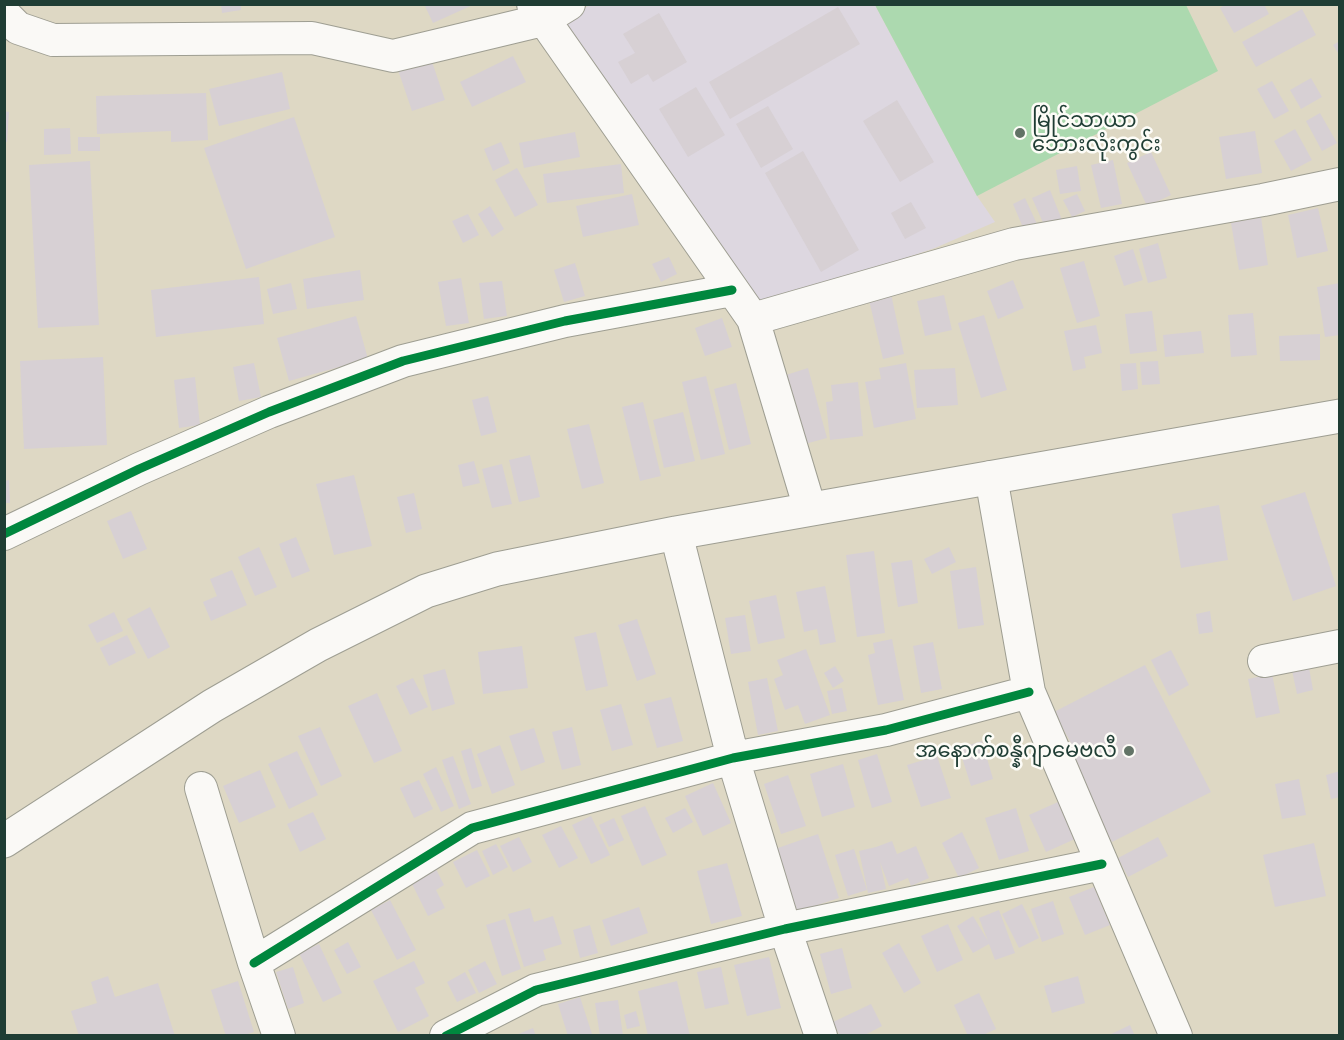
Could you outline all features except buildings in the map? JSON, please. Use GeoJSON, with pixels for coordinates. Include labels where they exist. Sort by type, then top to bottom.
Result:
{"type":"FeatureCollection","features":[{"type":"Feature","properties":{"kind":"main road"},"geometry":{"type":"LineString","coordinates":[[4,841],[212,706],[318,645],[426,591],[497,569],[676,532],[1340,416]]}},
{"type":"Feature","properties":{"kind":"street"},"geometry":{"type":"LineString","coordinates":[[4,15],[18,28],[53,40],[312,38],[393,57],[548,10],[753,320],[810,509]]}},
{"type":"Feature","properties":{"kind":"street"},"geometry":{"type":"LineString","coordinates":[[753,320],[1014,244],[1340,184]]}},
{"type":"Feature","properties":{"kind":"street"},"geometry":{"type":"LineString","coordinates":[[4,534],[140,469],[268,412],[403,361],[565,321],[732,290]]}},
{"type":"Feature","properties":{"kind":"street"},"geometry":{"type":"LineString","coordinates":[[991,477],[1029,692],[1176,1035]]}},
{"type":"Feature","properties":{"kind":"street"},"geometry":{"type":"LineString","coordinates":[[676,532],[733,758],[785,929],[821,1035]]}},
{"type":"Feature","properties":{"kind":"street"},"geometry":{"type":"LineString","coordinates":[[1264,661],[1340,646]]}},
{"type":"Feature","properties":{"kind":"street"},"geometry":{"type":"LineString","coordinates":[[254,963],[472,828],[733,758],[886,730],[1029,692]]}},
{"type":"Feature","properties":{"kind":"street"},"geometry":{"type":"LineString","coordinates":[[201,789],[254,963],[279,1035]]}},
{"type":"Feature","properties":{"kind":"street"},"geometry":{"type":"LineString","coordinates":[[446,1035],[536,990],[785,929],[1102,864]]}},
{"type":"Feature","properties":{"kind":"shaded area"},"geometry":{"type":"Polygon","coordinates":[[[590,5],[875,5],[977,196],[995,222],[935,248],[756,309],[556,50],[570,15],[590,5]]]}},
{"type":"Feature","properties":{"kind":"green space","name":"မြိုင်သာယာ ဘေားလုံးကွင်း"},"geometry":{"type":"Polygon","coordinates":[[[875,5],[1186,5],[1218,71],[977,196],[875,5]]]}},
{"type":"Feature","properties":{"kind":"cycle path"},"geometry":{"type":"LineString","coordinates":[[4,534],[139,469],[269,412],[403,361],[565,321],[732,290]]}},
{"type":"Feature","properties":{"kind":"cycle path"},"geometry":{"type":"LineString","coordinates":[[254,963],[472,828],[733,758],[886,730],[1029,692]]}},
{"type":"Feature","properties":{"kind":"cycle path"},"geometry":{"type":"LineString","coordinates":[[446,1036],[536,990],[785,929],[1102,864]]}},
{"type":"Feature","properties":{"kind":"place","name":"မြိုင်သာယာ ဘေားလုံးကွင်း"},"geometry":{"type":"Point","coordinates":[1020,133]}},
{"type":"Feature","properties":{"kind":"place","name":"အနောက်စန္နီဂျာမေဗလီ"},"geometry":{"type":"Point","coordinates":[1129,751]}}]}
